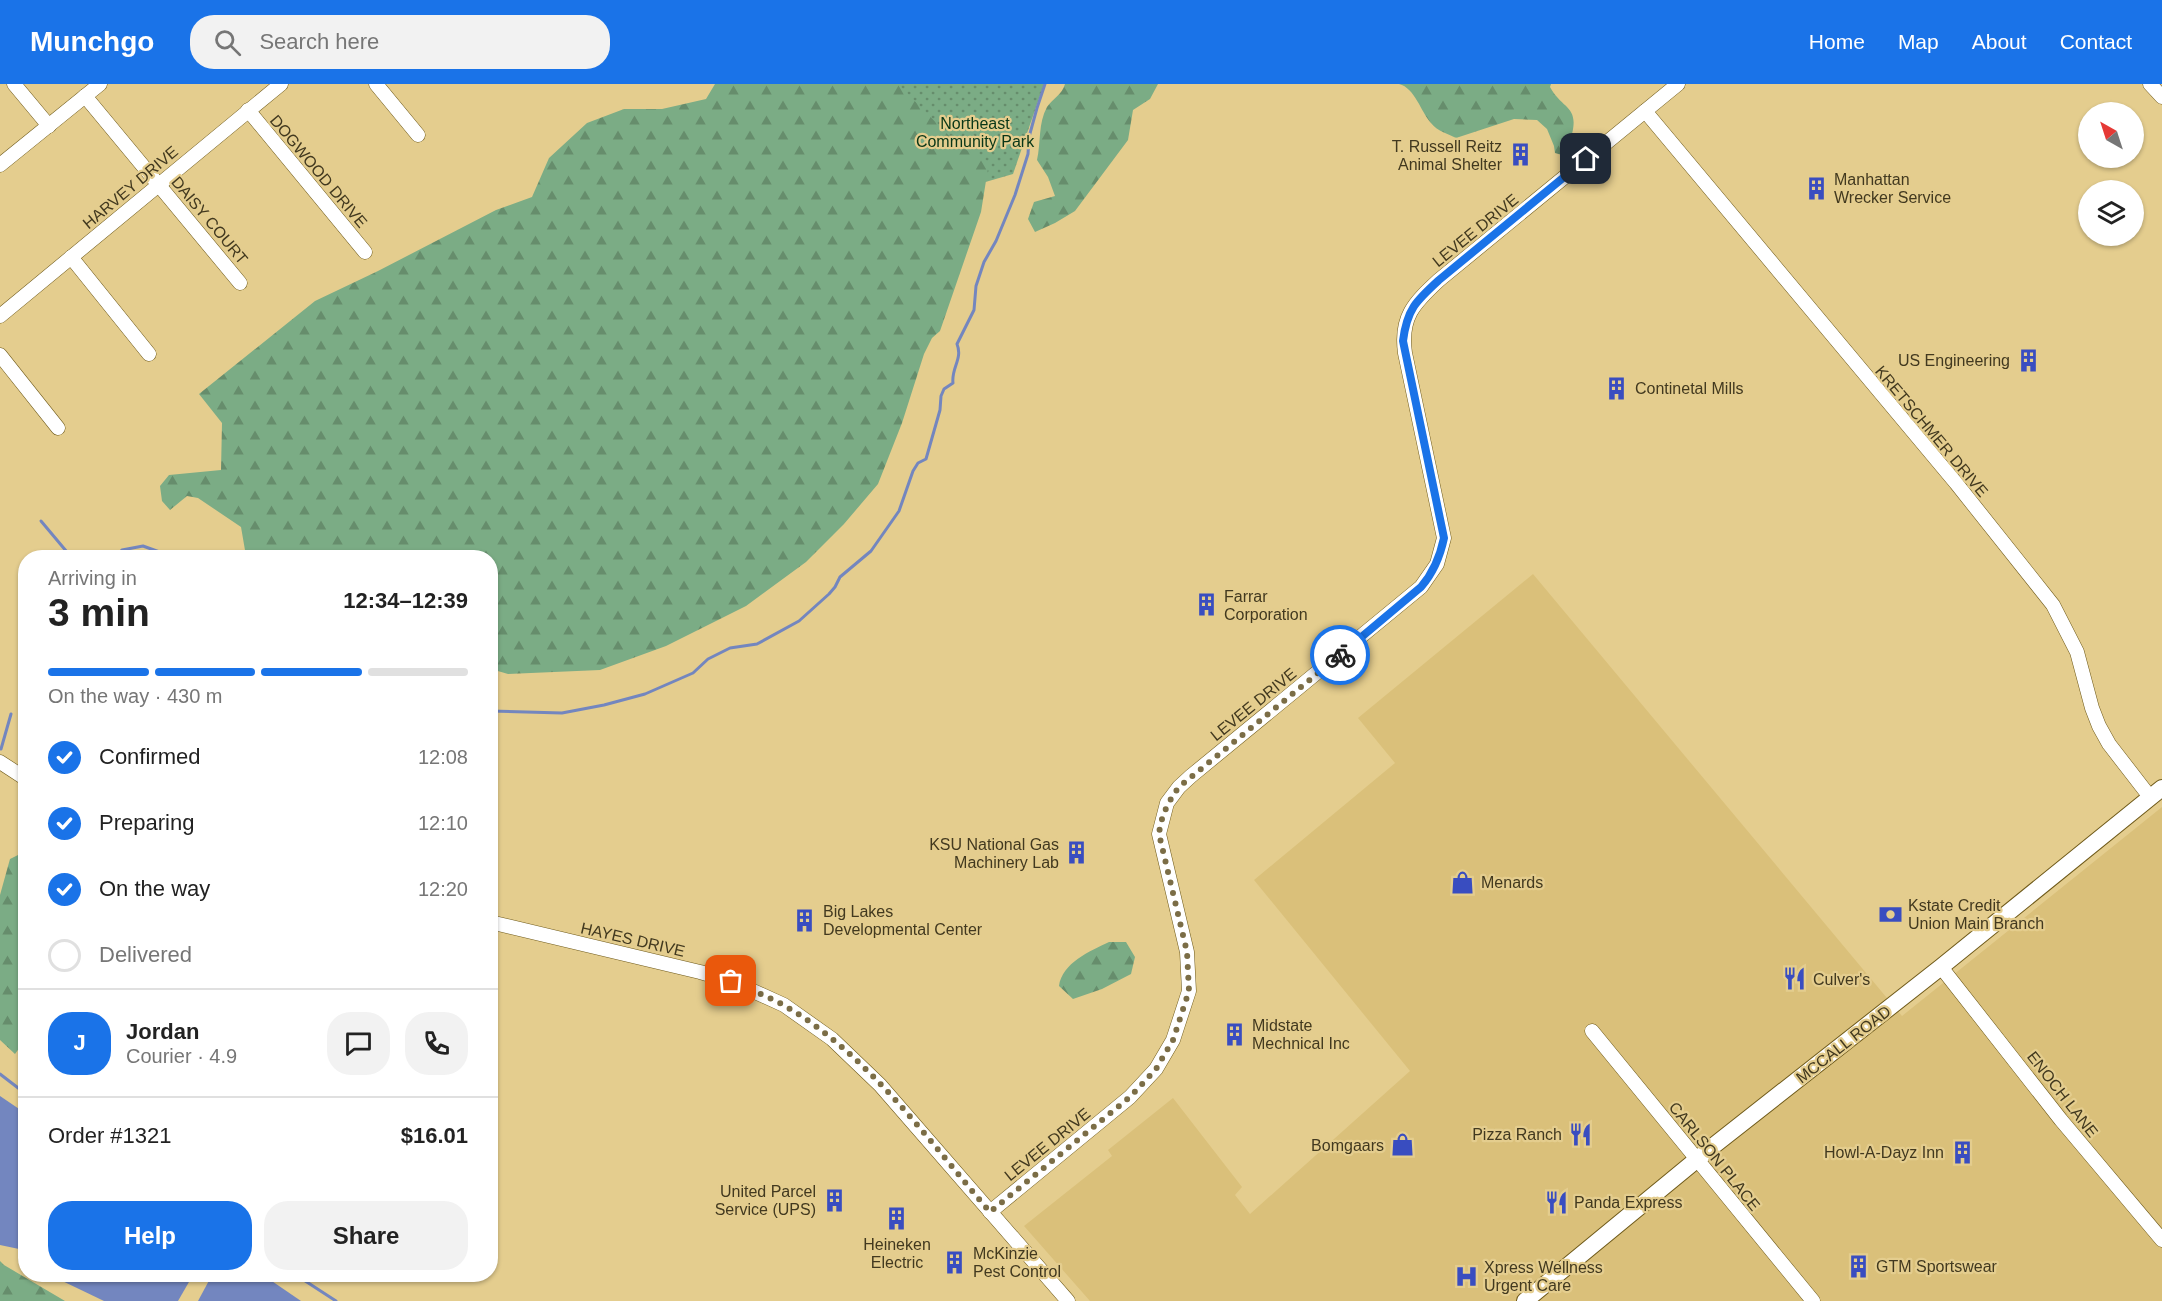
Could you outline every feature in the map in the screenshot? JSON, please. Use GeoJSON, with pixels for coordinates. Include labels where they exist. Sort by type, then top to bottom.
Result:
{"type":"FeatureCollection","features":[{"type":"Feature","properties":{"kind":"main road","name":"MCCALL ROAD"},"geometry":{"type":"LineString","coordinates":[[1525,1301],[2156,793]]}},
{"type":"Feature","properties":{"kind":"street"},"geometry":{"type":"LineString","coordinates":[[14,84],[49,126]]}},
{"type":"Feature","properties":{"kind":"street"},"geometry":{"type":"LineString","coordinates":[[0,165],[99,84]]}},
{"type":"Feature","properties":{"kind":"street","name":"HARVEY DRIVE"},"geometry":{"type":"LineString","coordinates":[[0,316],[281,84]]}},
{"type":"Feature","properties":{"kind":"street"},"geometry":{"type":"LineString","coordinates":[[376,84],[418,135]]}},
{"type":"Feature","properties":{"kind":"street","name":"LEVEE DRIVE"},"geometry":{"type":"LineString","coordinates":[[990,1212],[1130,1097],[1156,1069],[1173,1040],[1189,991],[1187,952],[1159,834],[1167,803],[1191,776],[1421,587],[1437,564],[1444,538],[1403,341],[1408,314],[1417,300],[1439,280],[1677,84]]}},
{"type":"Feature","properties":{"kind":"street"},"geometry":{"type":"LineString","coordinates":[[2150,84],[2162,97]]}},
{"type":"Feature","properties":{"kind":"street","name":"DAISY COURT"},"geometry":{"type":"LineString","coordinates":[[85,96],[240,283]]}},
{"type":"Feature","properties":{"kind":"street","name":"DOGWOOD DRIVE"},"geometry":{"type":"LineString","coordinates":[[248,111],[365,252]]}},
{"type":"Feature","properties":{"kind":"street","name":"KRETSCHMER DRIVE"},"geometry":{"type":"LineString","coordinates":[[1645,111],[1956,483],[2053,605],[2077,652],[2099,726],[2109,744],[2156,793]]}},
{"type":"Feature","properties":{"kind":"street"},"geometry":{"type":"LineString","coordinates":[[71,257],[149,354]]}},
{"type":"Feature","properties":{"kind":"street"},"geometry":{"type":"LineString","coordinates":[[0,355],[58,428]]}},
{"type":"Feature","properties":{"kind":"street"},"geometry":{"type":"LineString","coordinates":[[0,762],[18,774]]}},
{"type":"Feature","properties":{"kind":"street","name":"HAYES DRIVE"},"geometry":{"type":"LineString","coordinates":[[498,924],[700,972],[731,981],[784,1005],[832,1039],[864,1069],[914,1123],[1068,1301]]}},
{"type":"Feature","properties":{"kind":"street","name":"ENOCH LANE"},"geometry":{"type":"LineString","coordinates":[[1941,967],[2061,1120],[2162,1240]]}},
{"type":"Feature","properties":{"kind":"street","name":"CARLSON PLACE"},"geometry":{"type":"LineString","coordinates":[[1592,1031],[1813,1301]]}},
{"type":"Feature","properties":{"kind":"shaded area"},"geometry":{"type":"Polygon","coordinates":[[[1533,574],[1902,1016],[2162,807],[2162,1301],[1090,1301],[1024,1226],[1112,1156],[1108,1150],[1173,1098],[1242,1187],[1235,1195],[1250,1214],[1410,1071],[1254,880],[1395,763],[1358,718],[1533,574]]]}},
{"type":"Feature","properties":{"kind":"green space"},"geometry":{"type":"Polygon","coordinates":[[[715,84],[898,84],[959,146],[989,162],[981,212],[940,331],[932,338],[924,354],[902,423],[878,484],[844,524],[806,562],[746,606],[666,646],[600,670],[508,674],[498,671],[498,550],[245,550],[241,527],[198,498],[187,496],[170,510],[162,501],[160,486],[169,475],[221,470],[222,423],[199,394],[315,301],[496,210],[532,197],[549,158],[587,123],[624,109],[662,109],[706,99],[715,84]]]}},
{"type":"Feature","properties":{"kind":"green space","name":"Northeast Community Park"},"geometry":{"type":"Polygon","coordinates":[[[874,84],[1044,84],[1013,174],[982,183],[874,84]]]}},
{"type":"Feature","properties":{"kind":"green space"},"geometry":{"type":"Polygon","coordinates":[[[1065,84],[1158,84],[1150,99],[1133,110],[1128,140],[1075,211],[1035,232],[1028,219],[1034,202],[1055,196],[1048,177],[1037,160],[1042,120],[1047,107],[1062,91],[1065,84]]]}},
{"type":"Feature","properties":{"kind":"green space"},"geometry":{"type":"Polygon","coordinates":[[[1399,84],[1551,84],[1550,87],[1568,108],[1573,118],[1574,125],[1570,140],[1562,155],[1555,153],[1547,129],[1537,120],[1514,119],[1456,138],[1433,126],[1414,95],[1405,86],[1399,84]]]}},
{"type":"Feature","properties":{"kind":"green space"},"geometry":{"type":"Polygon","coordinates":[[[18,855],[18,1050],[15,1054],[0,1040],[0,895],[10,859],[18,855]]]}},
{"type":"Feature","properties":{"kind":"green space"},"geometry":{"type":"Polygon","coordinates":[[[1109,942],[1126,942],[1135,957],[1131,974],[1102,989],[1073,999],[1059,986],[1065,971],[1078,959],[1109,942]]]}},
{"type":"Feature","properties":{"kind":"green space"},"geometry":{"type":"Polygon","coordinates":[[[0,1261],[18,1273],[18,1282],[33,1282],[65,1301],[0,1301],[0,1261]]]}},
{"type":"Feature","properties":{"kind":"water"},"geometry":{"type":"Polygon","coordinates":[[[0,1096],[18,1108],[18,1249],[0,1245],[0,1096]]]}},
{"type":"Feature","properties":{"kind":"water"},"geometry":{"type":"Polygon","coordinates":[[[64,1282],[189,1282],[178,1301],[104,1301],[64,1282]]]}},
{"type":"Feature","properties":{"kind":"water"},"geometry":{"type":"Polygon","coordinates":[[[208,1282],[273,1282],[301,1301],[198,1301],[208,1282]]]}},
{"type":"Feature","properties":{"kind":"waterway"},"geometry":{"type":"LineString","coordinates":[[498,711],[562,713],[645,694],[693,673],[708,659],[730,648],[757,644],[799,621],[829,594],[840,577],[871,551],[899,511],[913,471],[918,463],[926,459],[940,410],[941,396],[944,389],[953,383],[959,354],[957,344],[974,310],[976,286],[984,262],[996,241],[1015,195],[1028,154],[1029,137],[1045,84]]}},
{"type":"Feature","properties":{"kind":"waterway"},"geometry":{"type":"LineString","coordinates":[[41,521],[65,550]]}},
{"type":"Feature","properties":{"kind":"waterway"},"geometry":{"type":"LineString","coordinates":[[122,550],[143,546],[154,550]]}},
{"type":"Feature","properties":{"kind":"waterway"},"geometry":{"type":"LineString","coordinates":[[1,749],[11,714]]}},
{"type":"Feature","properties":{"kind":"waterway"},"geometry":{"type":"LineString","coordinates":[[0,1074],[18,1088]]}},
{"type":"Feature","properties":{"kind":"waterway"},"geometry":{"type":"LineString","coordinates":[[307,1282],[336,1301]]}},
{"type":"Feature","properties":{"kind":"way so far"},"geometry":{"type":"LineString","coordinates":[[731,981],[784,1005],[832,1039],[880,1085],[990,1212],[1130,1097],[1156,1069],[1173,1040],[1189,991],[1187,952],[1159,834],[1167,803],[1179,787],[1216,755],[1340,655]]}},
{"type":"Feature","properties":{"kind":"place","name":"T. Russell Reitz Animal Shelter"},"geometry":{"type":"Point","coordinates":[1520,155]}},
{"type":"Feature","properties":{"kind":"place","name":"Manhattan Wrecker Service"},"geometry":{"type":"Point","coordinates":[1816,188]}},
{"type":"Feature","properties":{"kind":"place","name":"US Engineering"},"geometry":{"type":"Point","coordinates":[2028,360]}},
{"type":"Feature","properties":{"kind":"place","name":"Continetal Mills"},"geometry":{"type":"Point","coordinates":[1617,388]}},
{"type":"Feature","properties":{"kind":"place","name":"Farrar Corporation"},"geometry":{"type":"Point","coordinates":[1206,605]}},
{"type":"Feature","properties":{"kind":"place","name":"KSU National Gas Machinery Lab"},"geometry":{"type":"Point","coordinates":[1077,853]}},
{"type":"Feature","properties":{"kind":"place","name":"Menards"},"geometry":{"type":"Point","coordinates":[1463,882]}},
{"type":"Feature","properties":{"kind":"place","name":"Kstate Credit Union Main Branch"},"geometry":{"type":"Point","coordinates":[1890,914]}},
{"type":"Feature","properties":{"kind":"place","name":"Big Lakes Developmental Center"},"geometry":{"type":"Point","coordinates":[805,920]}},
{"type":"Feature","properties":{"kind":"place","name":"Culver's"},"geometry":{"type":"Point","coordinates":[1795,979]}},
{"type":"Feature","properties":{"kind":"place","name":"Midstate Mechnical Inc"},"geometry":{"type":"Point","coordinates":[1234,1034]}},
{"type":"Feature","properties":{"kind":"place","name":"Pizza Ranch"},"geometry":{"type":"Point","coordinates":[1580,1134]}},
{"type":"Feature","properties":{"kind":"place","name":"Bomgaars"},"geometry":{"type":"Point","coordinates":[1402,1145]}},
{"type":"Feature","properties":{"kind":"place","name":"Howl-A-Dayz Inn"},"geometry":{"type":"Point","coordinates":[1962,1152]}},
{"type":"Feature","properties":{"kind":"place","name":"United Parcel Service (UPS)"},"geometry":{"type":"Point","coordinates":[834,1200]}},
{"type":"Feature","properties":{"kind":"place","name":"Panda Express"},"geometry":{"type":"Point","coordinates":[1556,1202]}},
{"type":"Feature","properties":{"kind":"place","name":"Heineken Electric"},"geometry":{"type":"Point","coordinates":[897,1219]}},
{"type":"Feature","properties":{"kind":"place","name":"McKinzie Pest Control"},"geometry":{"type":"Point","coordinates":[955,1262]}},
{"type":"Feature","properties":{"kind":"place","name":"GTM Sportswear"},"geometry":{"type":"Point","coordinates":[1858,1266]}},
{"type":"Feature","properties":{"kind":"place","name":"Xpress Wellness Urgent Care"},"geometry":{"type":"Point","coordinates":[1466,1276]}},
{"type":"Feature","properties":{"kind":"route"},"geometry":{"type":"LineString","coordinates":[[1340,655],[1431,576],[1444,538],[1403,341],[1408,314],[1417,300],[1439,280],[1586,159]]}}]}
